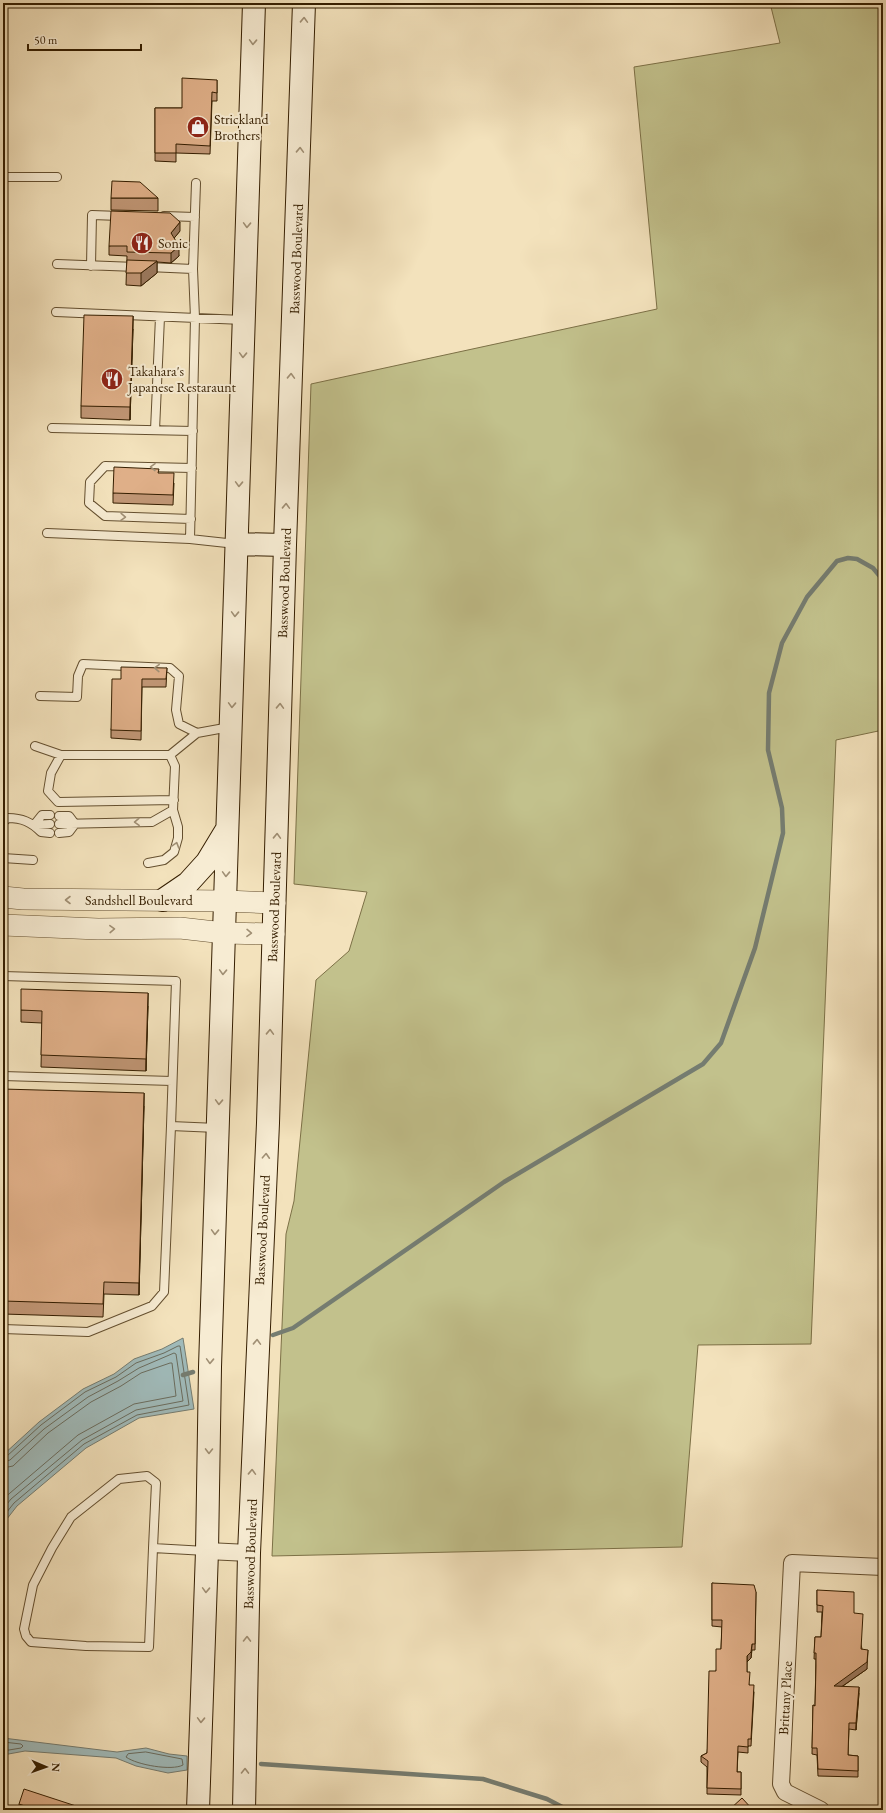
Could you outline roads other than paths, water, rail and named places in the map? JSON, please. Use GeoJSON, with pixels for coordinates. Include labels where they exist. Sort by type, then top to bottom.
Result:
{"type":"FeatureCollection","features":[{"type":"Feature","properties":{"kind":"main road"},"geometry":{"type":"LineString","coordinates":[[198,1810],[207,1551],[210,1367],[254,3]]}},
{"type":"Feature","properties":{"kind":"main road","name":"Basswood Boulevard"},"geometry":{"type":"LineString","coordinates":[[244,1810],[249,1553],[257,1337],[268,1123],[285,545],[304,3]]}},
{"type":"Feature","properties":{"kind":"main road"},"geometry":{"type":"LineString","coordinates":[[237,544],[285,545]]}},
{"type":"Feature","properties":{"kind":"main road"},"geometry":{"type":"LineString","coordinates":[[163,900],[188,883],[206,862],[228,828]]}},
{"type":"Feature","properties":{"kind":"street","name":"Sandshell Boulevard"},"geometry":{"type":"LineString","coordinates":[[3,897],[23,899],[226,901],[275,903]]}},
{"type":"Feature","properties":{"kind":"street","name":"Sandshell Boulevard"},"geometry":{"type":"LineString","coordinates":[[3,925],[98,929],[180,928],[224,933],[274,934]]}},
{"type":"Feature","properties":{"kind":"street"},"geometry":{"type":"LineString","coordinates":[[207,1551],[249,1553]]}},
{"type":"Feature","properties":{"kind":"street","name":"Brittany Place"},"geometry":{"type":"LineString","coordinates":[[821,1810],[785,1792],[781,1784],[792,1563],[883,1567]]}},
{"type":"Feature","properties":{"kind":"lane"},"geometry":{"type":"LineString","coordinates":[[3,177],[57,177]]}},
{"type":"Feature","properties":{"kind":"lane"},"geometry":{"type":"LineString","coordinates":[[190,539],[195,318],[193,269],[196,183]]}},
{"type":"Feature","properties":{"kind":"lane"},"geometry":{"type":"LineString","coordinates":[[90,266],[92,215],[132,216]]}},
{"type":"Feature","properties":{"kind":"lane"},"geometry":{"type":"LineString","coordinates":[[155,216],[195,217]]}},
{"type":"Feature","properties":{"kind":"lane"},"geometry":{"type":"LineString","coordinates":[[57,264],[193,269]]}},
{"type":"Feature","properties":{"kind":"lane"},"geometry":{"type":"LineString","coordinates":[[56,312],[244,320]]}},
{"type":"Feature","properties":{"kind":"lane"},"geometry":{"type":"LineString","coordinates":[[155,430],[160,317]]}},
{"type":"Feature","properties":{"kind":"lane"},"geometry":{"type":"LineString","coordinates":[[52,428],[192,431]]}},
{"type":"Feature","properties":{"kind":"lane"},"geometry":{"type":"LineString","coordinates":[[191,519],[105,516],[89,503],[90,482],[105,466],[192,468]]}},
{"type":"Feature","properties":{"kind":"lane"},"geometry":{"type":"LineString","coordinates":[[47,533],[190,539],[237,544]]}},
{"type":"Feature","properties":{"kind":"lane"},"geometry":{"type":"LineString","coordinates":[[40,696],[77,697],[78,676],[83,664],[170,668],[179,676],[176,704],[179,724],[197,733]]}},
{"type":"Feature","properties":{"kind":"lane"},"geometry":{"type":"LineString","coordinates":[[35,746],[61,755],[170,755],[197,733],[231,727]]}},
{"type":"Feature","properties":{"kind":"lane"},"geometry":{"type":"LineString","coordinates":[[61,755],[50,773],[48,791],[58,802],[174,800]]}},
{"type":"Feature","properties":{"kind":"lane"},"geometry":{"type":"LineString","coordinates":[[148,863],[164,860],[174,852],[178,838],[178,827],[173,810],[175,766],[170,755]]}},
{"type":"Feature","properties":{"kind":"lane"},"geometry":{"type":"LineString","coordinates":[[59,828],[75,824],[152,822],[173,810]]}},
{"type":"Feature","properties":{"kind":"lane"},"geometry":{"type":"LineString","coordinates":[[34,825],[42,815],[50,815]]}},
{"type":"Feature","properties":{"kind":"lane"},"geometry":{"type":"LineString","coordinates":[[59,816],[69,816],[75,824]]}},
{"type":"Feature","properties":{"kind":"lane"},"geometry":{"type":"LineString","coordinates":[[3,822],[8,818],[19,818],[34,825],[50,828]]}},
{"type":"Feature","properties":{"kind":"lane"},"geometry":{"type":"LineString","coordinates":[[3,858],[33,860]]}},
{"type":"Feature","properties":{"kind":"lane"},"geometry":{"type":"LineString","coordinates":[[3,976],[176,981],[164,1292],[152,1306],[88,1332],[3,1329]]}},
{"type":"Feature","properties":{"kind":"lane"},"geometry":{"type":"LineString","coordinates":[[3,1076],[172,1081]]}},
{"type":"Feature","properties":{"kind":"lane"},"geometry":{"type":"LineString","coordinates":[[170,1126],[218,1128]]}},
{"type":"Feature","properties":{"kind":"lane"},"geometry":{"type":"LineString","coordinates":[[146,1476],[156,1483],[153,1548],[149,1647],[86,1646],[31,1642],[26,1636],[24,1629],[33,1585],[52,1548],[71,1517],[119,1480],[146,1476]]}},
{"type":"Feature","properties":{"kind":"lane"},"geometry":{"type":"LineString","coordinates":[[153,1548],[207,1551]]}},
{"type":"Feature","properties":{"kind":"water"},"geometry":{"type":"Polygon","coordinates":[[[183,1338],[194,1409],[139,1418],[86,1448],[17,1506],[3,1524],[3,1455],[39,1422],[83,1389],[114,1374],[134,1359],[162,1349],[183,1338]]]}},
{"type":"Feature","properties":{"kind":"water"},"geometry":{"type":"Polygon","coordinates":[[[3,1738],[117,1752],[146,1748],[169,1754],[187,1756],[187,1770],[168,1773],[136,1766],[116,1758],[25,1751],[3,1755],[3,1738]]]}},
{"type":"Feature","properties":{"kind":"waterway"},"geometry":{"type":"LineString","coordinates":[[273,1335],[293,1328],[504,1182],[703,1064],[721,1043],[755,948],[783,833],[782,808],[768,750],[769,693],[782,643],[807,597],[837,561],[848,558],[857,559],[873,568],[883,580]]}},
{"type":"Feature","properties":{"kind":"waterway"},"geometry":{"type":"LineString","coordinates":[[183,1375],[193,1372]]}},
{"type":"Feature","properties":{"kind":"waterway"},"geometry":{"type":"LineString","coordinates":[[261,1764],[483,1779],[547,1799],[568,1810]]}},
{"type":"Feature","properties":{"kind":"place","name":"Strickland Brothers"},"geometry":{"type":"Point","coordinates":[198,127]}},
{"type":"Feature","properties":{"kind":"place","name":"Sonic"},"geometry":{"type":"Point","coordinates":[142,243]}},
{"type":"Feature","properties":{"kind":"place","name":"Takahara's Japanese Restaraunt"},"geometry":{"type":"Point","coordinates":[112,379]}}]}
